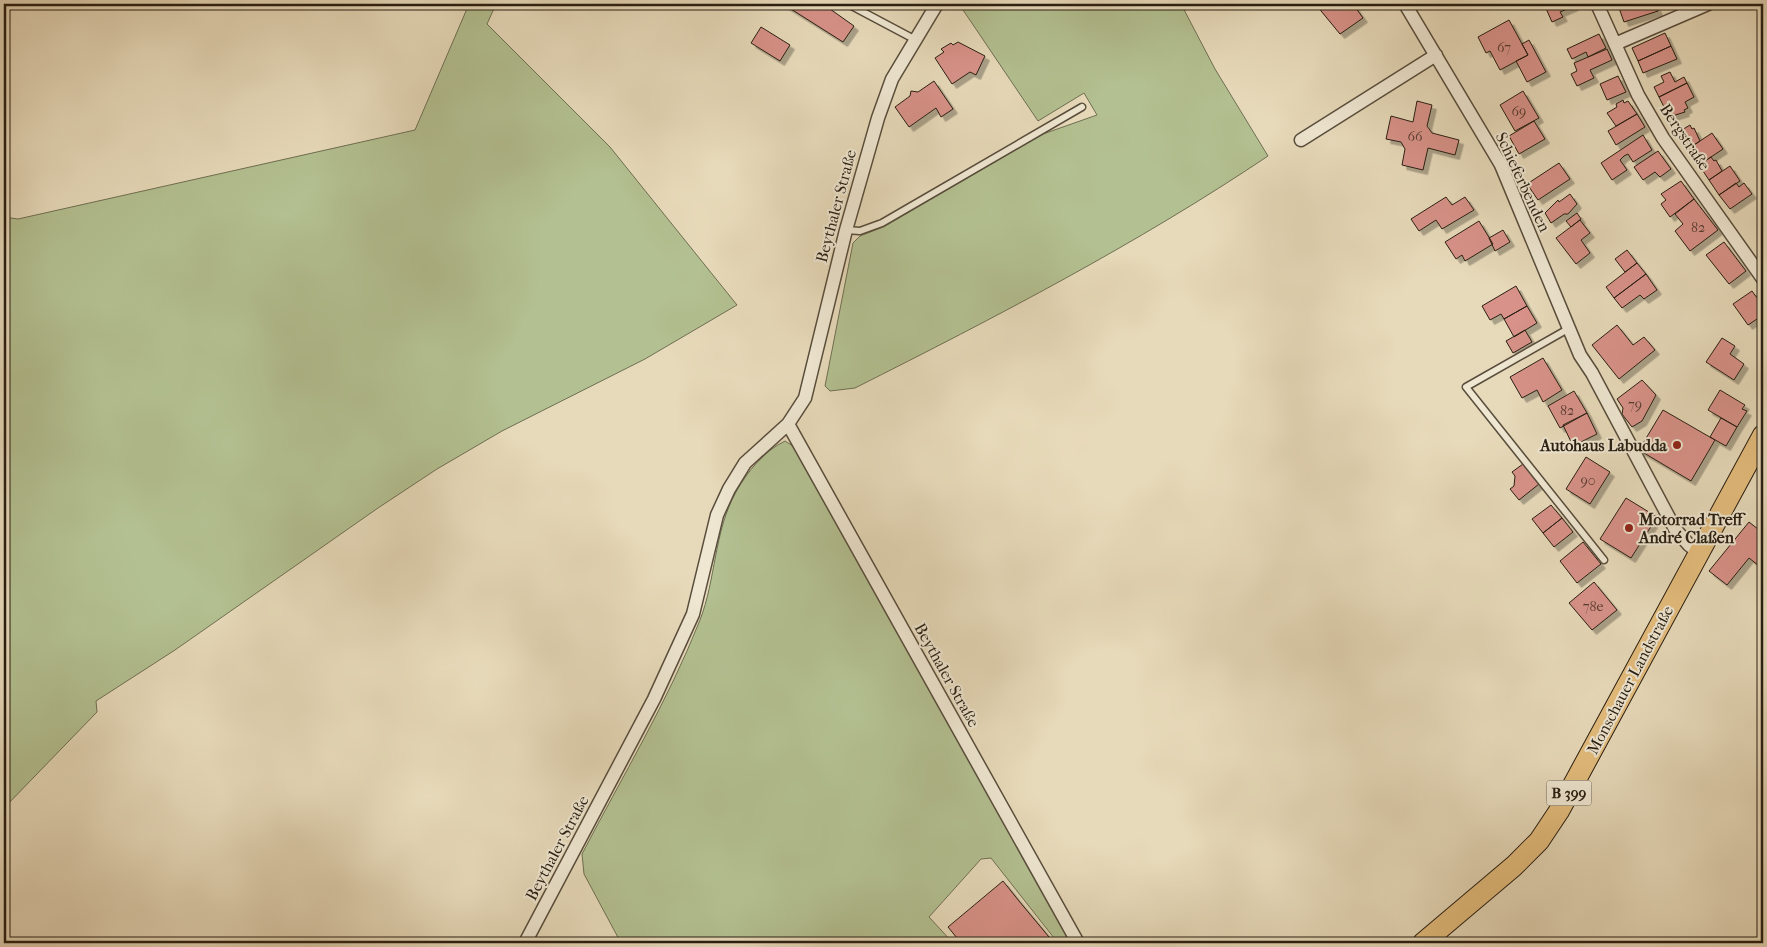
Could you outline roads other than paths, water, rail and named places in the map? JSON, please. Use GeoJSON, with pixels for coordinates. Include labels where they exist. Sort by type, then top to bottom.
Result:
{"type":"FeatureCollection","features":[{"type":"Feature","properties":{"kind":"main road","name":"Monschauer Landstraße"},"geometry":{"type":"LineString","coordinates":[[1423,943],[1514,866],[1539,841],[1579,776],[1699,552],[1761,444]]}},
{"type":"Feature","properties":{"kind":"street","name":"Beythaler Straße"},"geometry":{"type":"LineString","coordinates":[[525,943],[654,699],[693,614],[717,515],[729,488],[745,463],[788,424],[805,398],[846,230],[878,118],[892,79],[937,4]]}},
{"type":"Feature","properties":{"kind":"street","name":"Schieferbenden"},"geometry":{"type":"LineString","coordinates":[[1406,4],[1492,149],[1513,190],[1568,329],[1675,529],[1688,545],[1699,552]]}},
{"type":"Feature","properties":{"kind":"street","name":"Bergstraße"},"geometry":{"type":"LineString","coordinates":[[1597,4],[1638,95],[1663,138],[1763,279]]}},
{"type":"Feature","properties":{"kind":"street"},"geometry":{"type":"LineString","coordinates":[[1615,44],[1708,4]]}},
{"type":"Feature","properties":{"kind":"street"},"geometry":{"type":"LineString","coordinates":[[1301,140],[1436,55]]}},
{"type":"Feature","properties":{"kind":"street","name":"Beythaler Straße"},"geometry":{"type":"LineString","coordinates":[[788,424],[1078,943]]}},
{"type":"Feature","properties":{"kind":"lane"},"geometry":{"type":"LineString","coordinates":[[848,4],[914,40]]}},
{"type":"Feature","properties":{"kind":"lane"},"geometry":{"type":"LineString","coordinates":[[846,230],[860,231],[882,223],[1082,107]]}},
{"type":"Feature","properties":{"kind":"lane"},"geometry":{"type":"LineString","coordinates":[[1568,329],[1466,387],[1501,428],[1604,560]]}},
{"type":"Feature","properties":{"kind":"place","name":"Autohaus Labudda"},"geometry":{"type":"Point","coordinates":[1677,445]}},
{"type":"Feature","properties":{"kind":"place","name":"Motorrad Treff André Claßen"},"geometry":{"type":"Point","coordinates":[1629,528]}}]}
